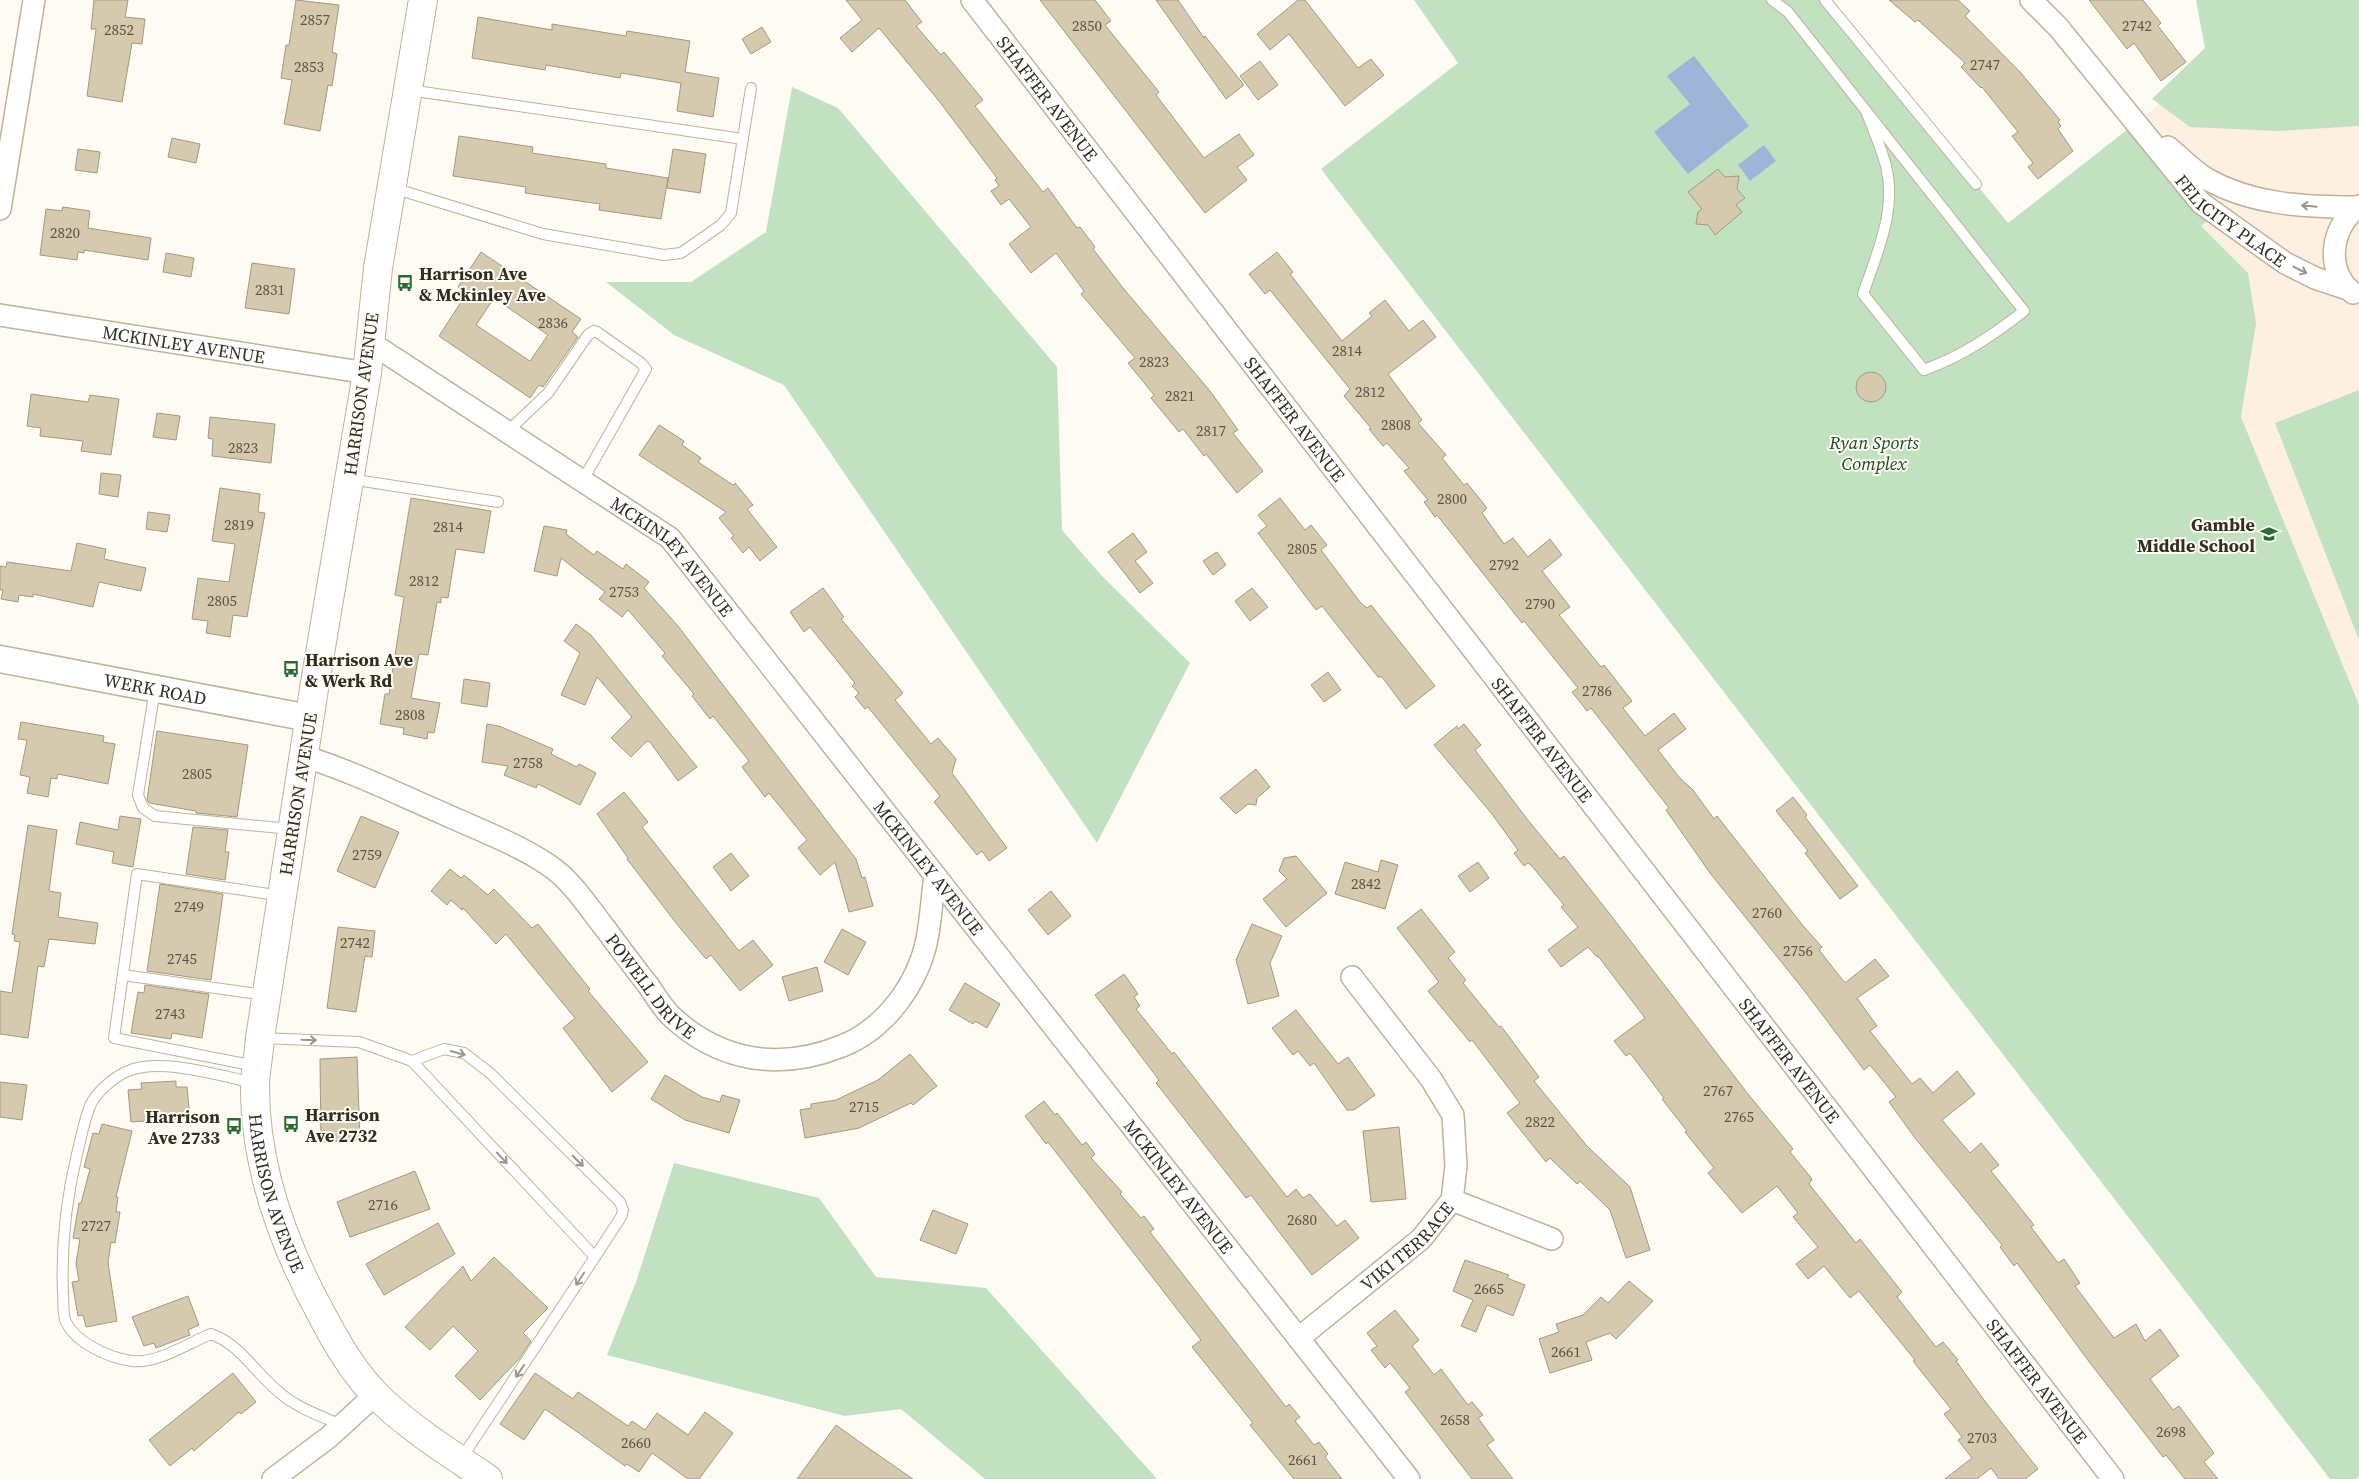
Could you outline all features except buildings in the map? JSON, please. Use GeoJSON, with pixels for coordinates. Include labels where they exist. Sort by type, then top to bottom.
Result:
{"type":"FeatureCollection","features":[{"type":"Feature","properties":{"kind":"main road","name":"HARRISON AVENUE"},"geometry":{"type":"LineString","coordinates":[[423,0],[378,268],[367,373],[309,718],[256,1075],[261,1153],[276,1218],[306,1287],[333,1336],[352,1366],[375,1394],[400,1417],[488,1479]]}},
{"type":"Feature","properties":{"kind":"street"},"geometry":{"type":"LineString","coordinates":[[0,209],[34,0]]}},
{"type":"Feature","properties":{"kind":"street","name":"SHAFFER AVENUE"},"geometry":{"type":"LineString","coordinates":[[972,0],[2113,1479]]}},
{"type":"Feature","properties":{"kind":"street","name":"FELICITY PLACE"},"geometry":{"type":"LineString","coordinates":[[2031,0],[2058,27],[2201,203],[2285,263],[2315,278],[2353,293]]}},
{"type":"Feature","properties":{"kind":"street"},"geometry":{"type":"LineString","coordinates":[[2054,0],[2058,27]]}},
{"type":"Feature","properties":{"kind":"street","name":"FELICITY PLACE"},"geometry":{"type":"LineString","coordinates":[[2137,122],[2206,179],[2263,201],[2319,207],[2358,206]]}},
{"type":"Feature","properties":{"kind":"street","name":"FELICITY PLACE"},"geometry":{"type":"LineString","coordinates":[[2353,293],[2336,268],[2334,249],[2336,236],[2344,219],[2358,206]]}},
{"type":"Feature","properties":{"kind":"street","name":"MCKINLEY AVENUE"},"geometry":{"type":"LineString","coordinates":[[0,315],[367,373]]}},
{"type":"Feature","properties":{"kind":"street","name":"MCKINLEY AVENUE"},"geometry":{"type":"LineString","coordinates":[[371,343],[670,538],[1409,1479]]}},
{"type":"Feature","properties":{"kind":"street","name":"WERK ROAD"},"geometry":{"type":"LineString","coordinates":[[0,659],[155,687],[309,718]]}},
{"type":"Feature","properties":{"kind":"street","name":"POWELL DRIVE"},"geometry":{"type":"LineString","coordinates":[[303,756],[327,763],[377,784],[475,828],[546,863],[574,887],[670,1014],[691,1033],[718,1048],[745,1057],[793,1060],[821,1054],[848,1044],[872,1028],[886,1015],[909,985],[918,968],[927,940],[935,876]]}},
{"type":"Feature","properties":{"kind":"street","name":"VIKI TERRACE"},"geometry":{"type":"LineString","coordinates":[[1299,1338],[1421,1239],[1452,1200],[1456,1166],[1453,1115],[1431,1079],[1352,977]]}},
{"type":"Feature","properties":{"kind":"street"},"geometry":{"type":"LineString","coordinates":[[1452,1200],[1552,1239]]}},
{"type":"Feature","properties":{"kind":"street"},"geometry":{"type":"LineString","coordinates":[[273,1479],[341,1425],[375,1394]]}},
{"type":"Feature","properties":{"kind":"lane"},"geometry":{"type":"LineString","coordinates":[[1772,0],[1788,12],[2024,311],[1988,339],[1950,361],[1924,370],[1862,294],[1882,238],[1889,202],[1886,165],[1866,111]]}},
{"type":"Feature","properties":{"kind":"lane"},"geometry":{"type":"LineString","coordinates":[[1825,0],[1976,184]]}},
{"type":"Feature","properties":{"kind":"lane"},"geometry":{"type":"LineString","coordinates":[[392,188],[558,238],[664,255],[681,253],[721,225],[731,213],[751,88]]}},
{"type":"Feature","properties":{"kind":"lane"},"geometry":{"type":"LineString","coordinates":[[408,90],[743,139]]}},
{"type":"Feature","properties":{"kind":"lane"},"geometry":{"type":"LineString","coordinates":[[507,432],[548,394],[588,334],[597,332],[641,363],[646,369],[583,480]]}},
{"type":"Feature","properties":{"kind":"lane"},"geometry":{"type":"LineString","coordinates":[[349,479],[498,502]]}},
{"type":"Feature","properties":{"kind":"lane"},"geometry":{"type":"LineString","coordinates":[[155,687],[138,795],[143,808],[155,816],[292,829]]}},
{"type":"Feature","properties":{"kind":"lane"},"geometry":{"type":"LineString","coordinates":[[256,1075],[114,1038],[137,874],[282,896]]}},
{"type":"Feature","properties":{"kind":"lane"},"geometry":{"type":"LineString","coordinates":[[123,975],[267,996]]}},
{"type":"Feature","properties":{"kind":"lane"},"geometry":{"type":"LineString","coordinates":[[260,1038],[359,1042],[412,1061],[595,1257]]}},
{"type":"Feature","properties":{"kind":"lane"},"geometry":{"type":"LineString","coordinates":[[412,1061],[444,1049],[464,1053],[490,1073],[620,1202],[623,1210],[621,1217],[461,1460]]}},
{"type":"Feature","properties":{"kind":"lane"},"geometry":{"type":"LineString","coordinates":[[256,1075],[145,1065],[127,1071],[105,1086],[91,1104],[68,1191],[64,1218],[62,1261],[65,1320],[75,1337],[106,1353],[133,1361],[157,1357],[210,1334],[221,1337],[253,1365],[280,1394],[341,1425]]}},
{"type":"Feature","properties":{"kind":"shaded area","name":"Gamble Middle School"},"geometry":{"type":"Polygon","coordinates":[[[2288,0],[2359,0],[2359,1015],[2106,307],[2137,122],[2288,0]]]}},
{"type":"Feature","properties":{"kind":"green space","name":"Ryan Sports Complex"},"geometry":{"type":"Polygon","coordinates":[[[1414,0],[1825,0],[2008,223],[2137,122],[2216,213],[2201,226],[2248,273],[2256,323],[2241,417],[2359,705],[2359,1477],[2356,1479],[2330,1479],[1321,169],[1458,63],[1414,0]]]}},
{"type":"Feature","properties":{"kind":"green space"},"geometry":{"type":"Polygon","coordinates":[[[2196,0],[2359,0],[2359,126],[2278,131],[2190,127],[2152,99],[2205,48],[2196,0]]]}},
{"type":"Feature","properties":{"kind":"green space"},"geometry":{"type":"Polygon","coordinates":[[[792,87],[838,108],[1057,367],[1062,530],[1101,575],[1190,663],[1097,843],[784,385],[674,335],[606,282],[691,282],[766,232],[792,87]]]}},
{"type":"Feature","properties":{"kind":"green space"},"geometry":{"type":"Polygon","coordinates":[[[2359,390],[2359,640],[2275,423],[2359,390]]]}},
{"type":"Feature","properties":{"kind":"green space"},"geometry":{"type":"Polygon","coordinates":[[[674,1163],[819,1198],[876,1277],[986,1288],[1157,1479],[985,1479],[901,1409],[845,1416],[607,1355],[636,1282],[674,1163]]]}},
{"type":"Feature","properties":{"kind":"water"},"geometry":{"type":"Polygon","coordinates":[[[1694,56],[1749,126],[1688,174],[1654,132],[1690,104],[1667,76],[1694,56]]]}},
{"type":"Feature","properties":{"kind":"water"},"geometry":{"type":"Polygon","coordinates":[[[1764,145],[1776,161],[1750,181],[1738,165],[1764,145]]]}},
{"type":"Feature","properties":{"kind":"place","name":"Harrison Ave & Mckinley Ave"},"geometry":{"type":"Point","coordinates":[405,283]}},
{"type":"Feature","properties":{"kind":"place","name":"Gamble Middle School"},"geometry":{"type":"Point","coordinates":[2269,534]}},
{"type":"Feature","properties":{"kind":"place","name":"Harrison Ave & Werk Rd"},"geometry":{"type":"Point","coordinates":[291,669]}},
{"type":"Feature","properties":{"kind":"place","name":"Harrison Ave 2732"},"geometry":{"type":"Point","coordinates":[291,1124]}},
{"type":"Feature","properties":{"kind":"place","name":"Harrison Ave 2733"},"geometry":{"type":"Point","coordinates":[234,1126]}}]}
